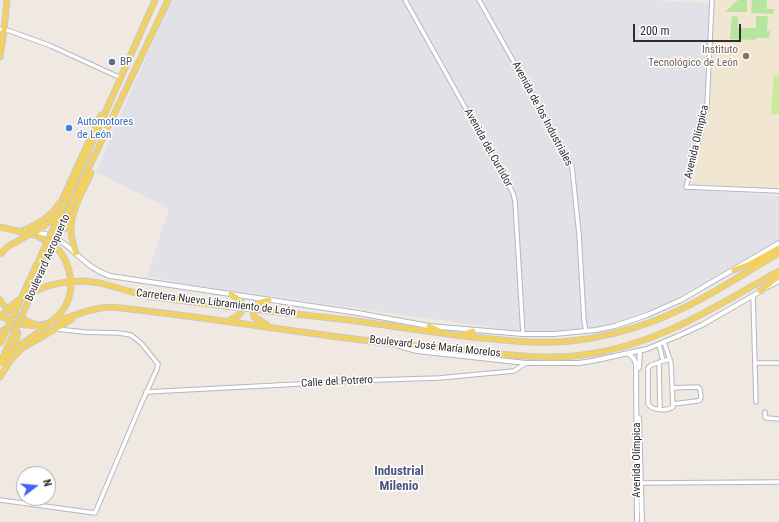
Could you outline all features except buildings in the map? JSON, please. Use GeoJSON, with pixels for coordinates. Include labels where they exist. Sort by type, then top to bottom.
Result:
{"type":"FeatureCollection","features":[{"type":"Feature","properties":{"kind":"main road"},"geometry":{"type":"LineString","coordinates":[[0,57],[2,30],[7,0]]}},
{"type":"Feature","properties":{"kind":"main road"},"geometry":{"type":"LineString","coordinates":[[70,224],[62,230],[57,228],[55,226],[55,218],[104,108],[113,96],[155,0]]}},
{"type":"Feature","properties":{"kind":"main road"},"geometry":{"type":"LineString","coordinates":[[76,253],[71,238],[70,224],[73,214],[116,117],[122,98],[168,0]]}},
{"type":"Feature","properties":{"kind":"main road","name":"Boulevard Aeropuerto"},"geometry":{"type":"LineString","coordinates":[[0,344],[113,96]]}},
{"type":"Feature","properties":{"kind":"main road","name":"Boulevard Aeropuerto"},"geometry":{"type":"LineString","coordinates":[[0,365],[122,98]]}},
{"type":"Feature","properties":{"kind":"main road"},"geometry":{"type":"LineString","coordinates":[[19,232],[45,219],[55,210],[62,200]]}},
{"type":"Feature","properties":{"kind":"main road"},"geometry":{"type":"LineString","coordinates":[[0,255],[7,247],[41,228],[61,213]]}},
{"type":"Feature","properties":{"kind":"main road"},"geometry":{"type":"LineString","coordinates":[[0,227],[35,235],[56,248],[64,258],[69,272],[70,286],[67,302],[60,313],[51,323],[18,346],[0,365]]}},
{"type":"Feature","properties":{"kind":"main road"},"geometry":{"type":"LineString","coordinates":[[734,270],[750,264],[779,248]]}},
{"type":"Feature","properties":{"kind":"main road","name":"Boulevard José María Morelos"},"geometry":{"type":"LineString","coordinates":[[348,320],[443,334],[526,342],[555,342],[586,339],[626,330],[654,321],[683,308],[779,253]]}},
{"type":"Feature","properties":{"kind":"main road","name":"Boulevard José María Morelos"},"geometry":{"type":"LineString","coordinates":[[76,316],[96,309],[115,307],[392,344],[529,356],[561,356],[598,352],[641,342],[674,329],[779,271]]}},
{"type":"Feature","properties":{"kind":"main road"},"geometry":{"type":"LineString","coordinates":[[760,291],[779,276]]}},
{"type":"Feature","properties":{"kind":"main road","name":"Carretera Nuevo Libramiento de León"},"geometry":{"type":"LineString","coordinates":[[0,317],[15,303],[36,290],[57,283],[84,281],[146,296],[348,320]]}},
{"type":"Feature","properties":{"kind":"main road"},"geometry":{"type":"LineString","coordinates":[[227,321],[238,316],[242,313],[243,309],[241,301],[231,294]]}},
{"type":"Feature","properties":{"kind":"main road"},"geometry":{"type":"LineString","coordinates":[[0,300],[9,311],[36,325]]}},
{"type":"Feature","properties":{"kind":"main road"},"geometry":{"type":"LineString","coordinates":[[269,300],[261,301],[255,305],[253,314],[256,319],[271,327]]}},
{"type":"Feature","properties":{"kind":"main road"},"geometry":{"type":"LineString","coordinates":[[0,317],[8,321],[21,324],[36,325],[52,324],[76,316]]}},
{"type":"Feature","properties":{"kind":"main road"},"geometry":{"type":"LineString","coordinates":[[0,377],[10,361],[21,349],[76,316]]}},
{"type":"Feature","properties":{"kind":"main road"},"geometry":{"type":"LineString","coordinates":[[429,326],[443,334]]}},
{"type":"Feature","properties":{"kind":"main road"},"geometry":{"type":"LineString","coordinates":[[0,333],[6,328],[11,328],[16,331],[18,336],[0,377]]}},
{"type":"Feature","properties":{"kind":"main road"},"geometry":{"type":"LineString","coordinates":[[460,336],[473,330]]}},
{"type":"Feature","properties":{"kind":"street","name":"Avenida del Curtidor"},"geometry":{"type":"LineString","coordinates":[[405,0],[513,193],[516,209],[523,334]]}},
{"type":"Feature","properties":{"kind":"street","name":"Avenida de los Industriales"},"geometry":{"type":"LineString","coordinates":[[479,0],[572,167],[586,331]]}},
{"type":"Feature","properties":{"kind":"street","name":"Avenida Olímpica"},"geometry":{"type":"LineString","coordinates":[[712,0],[707,107],[686,187],[779,192]]}},
{"type":"Feature","properties":{"kind":"street"},"geometry":{"type":"LineString","coordinates":[[2,30],[51,46],[121,78]]}},
{"type":"Feature","properties":{"kind":"street"},"geometry":{"type":"LineString","coordinates":[[19,232],[48,235],[62,241],[92,268],[110,276],[358,313],[429,326],[523,334],[554,334],[586,331],[621,324],[666,308],[779,243]]}},
{"type":"Feature","properties":{"kind":"street"},"geometry":{"type":"LineString","coordinates":[[392,344],[417,351],[526,363],[579,363],[640,351],[662,343],[702,325],[779,281]]}},
{"type":"Feature","properties":{"kind":"street"},"geometry":{"type":"LineString","coordinates":[[753,296],[756,402]]}},
{"type":"Feature","properties":{"kind":"street"},"geometry":{"type":"LineString","coordinates":[[0,500],[95,513],[157,369],[158,364],[137,339],[126,334],[56,329]]}},
{"type":"Feature","properties":{"kind":"street"},"geometry":{"type":"LineString","coordinates":[[662,343],[670,359],[672,368],[673,406],[670,409],[652,408],[649,405],[648,368],[650,365],[670,359]]}},
{"type":"Feature","properties":{"kind":"street"},"geometry":{"type":"LineString","coordinates":[[662,343],[663,361]]}},
{"type":"Feature","properties":{"kind":"street","name":"Avenida Olímpica"},"geometry":{"type":"LineString","coordinates":[[637,522],[639,483],[640,351]]}},
{"type":"Feature","properties":{"kind":"street","name":"Avenida Olímpica"},"geometry":{"type":"LineString","coordinates":[[628,353],[634,358],[636,364],[639,483],[642,522]]}},
{"type":"Feature","properties":{"kind":"street"},"geometry":{"type":"LineString","coordinates":[[659,362],[660,409]]}},
{"type":"Feature","properties":{"kind":"street","name":"Calle del Potrero"},"geometry":{"type":"LineString","coordinates":[[146,392],[387,379],[438,378],[514,371],[526,363]]}},
{"type":"Feature","properties":{"kind":"street"},"geometry":{"type":"LineString","coordinates":[[755,363],[779,363]]}},
{"type":"Feature","properties":{"kind":"street"},"geometry":{"type":"LineString","coordinates":[[672,388],[698,387],[700,389],[701,397],[700,400],[697,401],[673,404]]}},
{"type":"Feature","properties":{"kind":"street"},"geometry":{"type":"LineString","coordinates":[[765,412],[765,417],[779,419]]}},
{"type":"Feature","properties":{"kind":"street"},"geometry":{"type":"LineString","coordinates":[[639,483],[779,482]]}},
{"type":"Feature","properties":{"kind":"shaded area"},"geometry":{"type":"Polygon","coordinates":[[[171,0],[651,0],[710,3],[706,111],[684,189],[779,196],[779,240],[667,303],[595,330],[524,332],[185,284],[147,276],[169,208],[96,172],[171,0]]]}},
{"type":"Feature","properties":{"kind":"shaded area","name":"Instituto Tecnológico de León"},"geometry":{"type":"Polygon","coordinates":[[[715,0],[779,0],[779,189],[692,184],[710,113],[715,0]]]}},
{"type":"Feature","properties":{"kind":"green space"},"geometry":{"type":"Polygon","coordinates":[[[738,0],[747,0],[747,12],[725,12],[738,0]]]}},
{"type":"Feature","properties":{"kind":"green space"},"geometry":{"type":"Polygon","coordinates":[[[752,0],[767,0],[767,9],[774,9],[773,14],[751,13],[752,0]]]}},
{"type":"Feature","properties":{"kind":"green space"},"geometry":{"type":"Polygon","coordinates":[[[732,16],[738,17],[738,28],[756,28],[756,16],[768,16],[767,31],[770,31],[769,38],[756,38],[755,40],[730,39],[732,16]]]}},
{"type":"Feature","properties":{"kind":"green space"},"geometry":{"type":"Polygon","coordinates":[[[774,75],[779,76],[779,114],[771,114],[774,75]]]}},
{"type":"Feature","properties":{"kind":"place","name":"Instituto Tecnológico de León"},"geometry":{"type":"Point","coordinates":[746,56]}},
{"type":"Feature","properties":{"kind":"place","name":"BP"},"geometry":{"type":"Point","coordinates":[112,62]}},
{"type":"Feature","properties":{"kind":"place","name":"Automotores de León"},"geometry":{"type":"Point","coordinates":[69,128]}},
{"type":"Feature","properties":{"kind":"district","name":"Industrial Milenio"},"geometry":{"type":"Point","coordinates":[399,480]}}]}
